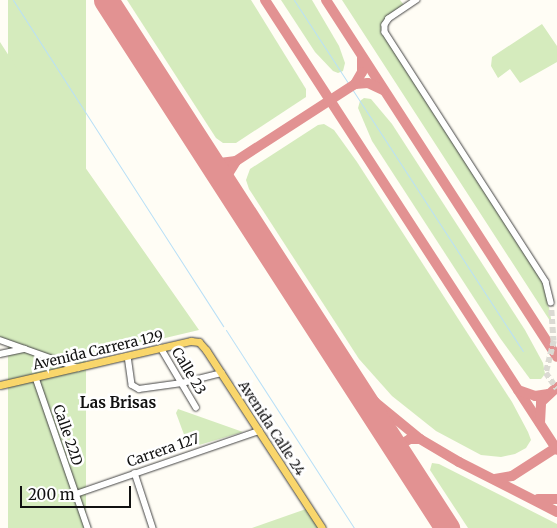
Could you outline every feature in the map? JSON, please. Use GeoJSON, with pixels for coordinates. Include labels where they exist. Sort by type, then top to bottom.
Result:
{"type":"FeatureCollection","features":[{"type":"Feature","properties":{"kind":"main road","name":"Avenida Carrera 129"},"geometry":{"type":"LineString","coordinates":[[0,385],[191,341],[201,343]]}},
{"type":"Feature","properties":{"kind":"main road","name":"Avenida Calle 24"},"geometry":{"type":"LineString","coordinates":[[201,343],[322,528]]}},
{"type":"Feature","properties":{"kind":"street"},"geometry":{"type":"LineString","coordinates":[[418,0],[388,19],[385,25],[385,32],[546,282],[551,302]]}},
{"type":"Feature","properties":{"kind":"street"},"geometry":{"type":"LineString","coordinates":[[0,340],[78,368]]}},
{"type":"Feature","properties":{"kind":"street"},"geometry":{"type":"LineString","coordinates":[[0,354],[24,348]]}},
{"type":"Feature","properties":{"kind":"street","name":"Calle 23"},"geometry":{"type":"LineString","coordinates":[[161,348],[196,406]]}},
{"type":"Feature","properties":{"kind":"street"},"geometry":{"type":"LineString","coordinates":[[128,356],[132,385],[136,388],[144,389],[182,383],[222,374]]}},
{"type":"Feature","properties":{"kind":"street","name":"Calle 22D"},"geometry":{"type":"LineString","coordinates":[[36,378],[88,528]]}},
{"type":"Feature","properties":{"kind":"street","name":"Carrera 127"},"geometry":{"type":"LineString","coordinates":[[76,494],[259,430]]}},
{"type":"Feature","properties":{"kind":"street"},"geometry":{"type":"LineString","coordinates":[[135,473],[153,528]]}},
{"type":"Feature","properties":{"kind":"green space"},"geometry":{"type":"Polygon","coordinates":[[[8,0],[86,0],[86,528],[8,528],[8,0]]]}},
{"type":"Feature","properties":{"kind":"green space"},"geometry":{"type":"Polygon","coordinates":[[[127,0],[251,0],[306,89],[306,97],[236,143],[223,143],[216,138],[127,0]]]}},
{"type":"Feature","properties":{"kind":"green space"},"geometry":{"type":"Polygon","coordinates":[[[281,0],[312,0],[339,46],[345,63],[343,71],[338,73],[333,71],[315,52],[281,0]]]}},
{"type":"Feature","properties":{"kind":"green space"},"geometry":{"type":"Polygon","coordinates":[[[342,0],[400,0],[404,5],[384,21],[382,29],[384,35],[545,285],[552,324],[342,0]]]}},
{"type":"Feature","properties":{"kind":"green space"},"geometry":{"type":"Polygon","coordinates":[[[542,24],[557,46],[557,62],[520,83],[510,69],[498,78],[491,66],[492,57],[542,24]]]}},
{"type":"Feature","properties":{"kind":"green space"},"geometry":{"type":"Polygon","coordinates":[[[0,42],[31,90],[199,330],[68,361],[0,337],[0,42]]]}},
{"type":"Feature","properties":{"kind":"green space"},"geometry":{"type":"Polygon","coordinates":[[[364,98],[371,99],[392,124],[525,330],[543,363],[545,374],[541,379],[530,379],[500,338],[372,141],[358,108],[360,101],[364,98]]]}},
{"type":"Feature","properties":{"kind":"green space"},"geometry":{"type":"Polygon","coordinates":[[[324,124],[334,130],[357,162],[512,402],[531,440],[526,448],[515,454],[501,457],[481,455],[436,431],[392,396],[359,359],[249,189],[246,180],[250,169],[318,125],[324,124]]]}},
{"type":"Feature","properties":{"kind":"green space"},"geometry":{"type":"Polygon","coordinates":[[[178,409],[243,432],[189,448],[176,413],[178,409]]]}},
{"type":"Feature","properties":{"kind":"green space"},"geometry":{"type":"Polygon","coordinates":[[[432,463],[439,464],[557,524],[557,528],[468,528],[430,470],[432,463]]]}},
{"type":"Feature","properties":{"kind":"green space"},"geometry":{"type":"Polygon","coordinates":[[[306,509],[318,528],[252,528],[306,509]]]}},
{"type":"Feature","properties":{"kind":"waterway"},"geometry":{"type":"LineString","coordinates":[[13,0],[223,326]]}},
{"type":"Feature","properties":{"kind":"waterway"},"geometry":{"type":"LineString","coordinates":[[294,0],[523,351]]}},
{"type":"Feature","properties":{"kind":"waterway"},"geometry":{"type":"LineString","coordinates":[[226,330],[354,528]]}},
{"type":"Feature","properties":{"kind":"taxiway"},"geometry":{"type":"LineString","coordinates":[[265,0],[557,450]]}},
{"type":"Feature","properties":{"kind":"taxiway"},"geometry":{"type":"LineString","coordinates":[[326,0],[557,357]]}},
{"type":"Feature","properties":{"kind":"taxiway"},"geometry":{"type":"LineString","coordinates":[[362,58],[362,72],[355,84],[368,83],[383,90]]}},
{"type":"Feature","properties":{"kind":"taxiway"},"geometry":{"type":"LineString","coordinates":[[229,191],[228,174],[236,161],[355,84]]}},
{"type":"Feature","properties":{"kind":"taxiway"},"geometry":{"type":"LineString","coordinates":[[205,154],[220,163],[236,161]]}},
{"type":"Feature","properties":{"kind":"taxiway"},"geometry":{"type":"LineString","coordinates":[[345,370],[375,402],[420,439],[459,462],[557,512]]}},
{"type":"Feature","properties":{"kind":"taxiway"},"geometry":{"type":"LineString","coordinates":[[540,423],[541,402],[557,387]]}},
{"type":"Feature","properties":{"kind":"taxiway"},"geometry":{"type":"LineString","coordinates":[[518,390],[535,396],[547,394]]}},
{"type":"Feature","properties":{"kind":"taxiway"},"geometry":{"type":"LineString","coordinates":[[405,462],[401,448],[403,443],[410,439],[420,439]]}},
{"type":"Feature","properties":{"kind":"taxiway"},"geometry":{"type":"LineString","coordinates":[[495,479],[512,476],[557,447]]}},
{"type":"Feature","properties":{"kind":"taxiway"},"geometry":{"type":"LineString","coordinates":[[538,499],[557,499]]}},
{"type":"Feature","properties":{"kind":"runway"},"geometry":{"type":"LineString","coordinates":[[106,0],[447,528]]}},
{"type":"Feature","properties":{"kind":"tunnel"},"geometry":{"type":"LineString","coordinates":[[551,302],[554,341],[546,373],[557,389]]}},
{"type":"Feature","properties":{"kind":"district","name":"Las Brisas"},"geometry":{"type":"Point","coordinates":[118,403]}}]}
